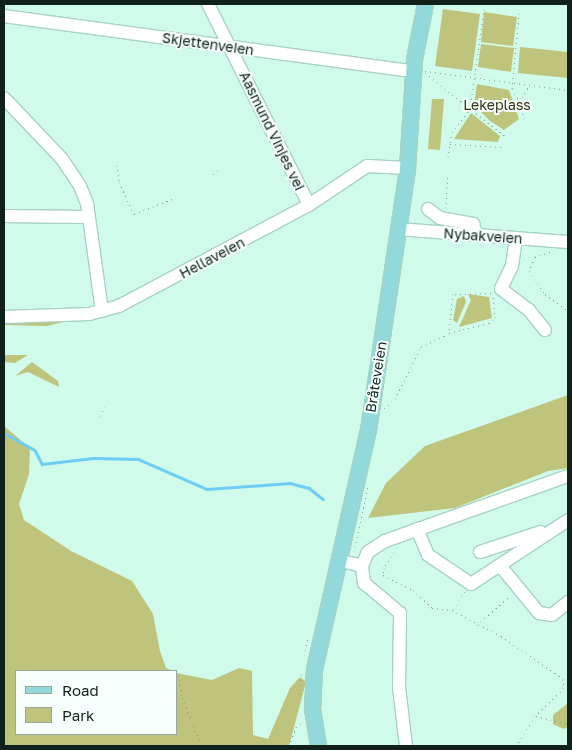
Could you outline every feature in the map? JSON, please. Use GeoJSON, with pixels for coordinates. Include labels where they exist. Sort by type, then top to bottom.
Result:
{"type":"FeatureCollection","features":[{"type":"Feature","properties":{"kind":"main road","name":"Bråteveien"},"geometry":{"type":"LineString","coordinates":[[318,746],[312,710],[314,669],[367,438],[407,168],[425,4]]}},
{"type":"Feature","properties":{"kind":"street","name":"Aasmund Vinjes vei"},"geometry":{"type":"LineString","coordinates":[[208,4],[309,205]]}},
{"type":"Feature","properties":{"kind":"street","name":"Skjettenveien"},"geometry":{"type":"LineString","coordinates":[[4,16],[418,71]]}},
{"type":"Feature","properties":{"kind":"street"},"geometry":{"type":"LineString","coordinates":[[4,98],[71,170],[87,203],[102,311]]}},
{"type":"Feature","properties":{"kind":"street","name":"Hellaveien"},"geometry":{"type":"LineString","coordinates":[[4,316],[102,311],[309,205],[367,166],[407,168]]}},
{"type":"Feature","properties":{"kind":"street"},"geometry":{"type":"LineString","coordinates":[[428,209],[440,218],[473,224],[476,235]]}},
{"type":"Feature","properties":{"kind":"street"},"geometry":{"type":"LineString","coordinates":[[4,216],[88,217]]}},
{"type":"Feature","properties":{"kind":"street","name":"Nybakveien"},"geometry":{"type":"LineString","coordinates":[[398,229],[568,242]]}},
{"type":"Feature","properties":{"kind":"street"},"geometry":{"type":"LineString","coordinates":[[516,238],[512,266],[501,289],[528,309],[546,330]]}},
{"type":"Feature","properties":{"kind":"street"},"geometry":{"type":"LineString","coordinates":[[406,746],[399,686],[400,613],[364,583],[362,566],[376,545],[568,476]]}},
{"type":"Feature","properties":{"kind":"street"},"geometry":{"type":"LineString","coordinates":[[480,552],[544,532],[568,520]]}},
{"type":"Feature","properties":{"kind":"street"},"geometry":{"type":"LineString","coordinates":[[417,529],[428,555],[471,584],[502,568],[544,532]]}},
{"type":"Feature","properties":{"kind":"street"},"geometry":{"type":"LineString","coordinates":[[340,561],[362,566]]}},
{"type":"Feature","properties":{"kind":"street"},"geometry":{"type":"LineString","coordinates":[[502,568],[517,590],[546,615],[568,602]]}},
{"type":"Feature","properties":{"kind":"path"},"geometry":{"type":"LineString","coordinates":[[448,157],[452,132],[470,109],[484,9]]}},
{"type":"Feature","properties":{"kind":"path"},"geometry":{"type":"LineString","coordinates":[[519,13],[512,82],[524,119]]}},
{"type":"Feature","properties":{"kind":"path"},"geometry":{"type":"LineString","coordinates":[[418,71],[568,90]]}},
{"type":"Feature","properties":{"kind":"path"},"geometry":{"type":"LineString","coordinates":[[418,71],[505,136]]}},
{"type":"Feature","properties":{"kind":"path"},"geometry":{"type":"LineString","coordinates":[[520,102],[529,84]]}},
{"type":"Feature","properties":{"kind":"path"},"geometry":{"type":"LineString","coordinates":[[449,144],[501,148]]}},
{"type":"Feature","properties":{"kind":"path"},"geometry":{"type":"LineString","coordinates":[[117,165],[118,182],[134,214],[172,199]]}},
{"type":"Feature","properties":{"kind":"path"},"geometry":{"type":"LineString","coordinates":[[213,174],[220,168]]}},
{"type":"Feature","properties":{"kind":"path"},"geometry":{"type":"LineString","coordinates":[[428,209],[446,209],[448,174]]}},
{"type":"Feature","properties":{"kind":"path"},"geometry":{"type":"LineString","coordinates":[[555,249],[535,257],[529,271],[545,294],[568,310]]}},
{"type":"Feature","properties":{"kind":"path"},"geometry":{"type":"LineString","coordinates":[[381,410],[395,399],[421,347],[450,333],[495,318],[492,293],[453,294],[450,333]]}},
{"type":"Feature","properties":{"kind":"path"},"geometry":{"type":"LineString","coordinates":[[100,416],[104,407]]}},
{"type":"Feature","properties":{"kind":"path"},"geometry":{"type":"LineString","coordinates":[[400,542],[384,566],[383,575],[413,590],[432,608],[452,610],[531,654],[563,679],[560,694],[535,716],[516,746]]}},
{"type":"Feature","properties":{"kind":"path"},"geometry":{"type":"LineString","coordinates":[[452,610],[471,584]]}},
{"type":"Feature","properties":{"kind":"path"},"geometry":{"type":"LineString","coordinates":[[476,625],[517,590]]}},
{"type":"Feature","properties":{"kind":"path"},"geometry":{"type":"LineString","coordinates":[[303,660],[310,632]]}},
{"type":"Feature","properties":{"kind":"path"},"geometry":{"type":"LineString","coordinates":[[300,702],[302,666]]}},
{"type":"Feature","properties":{"kind":"path"},"geometry":{"type":"LineString","coordinates":[[179,675],[182,698],[202,746]]}},
{"type":"Feature","properties":{"kind":"path"},"geometry":{"type":"LineString","coordinates":[[535,716],[568,724]]}},
{"type":"Feature","properties":{"kind":"path"},"geometry":{"type":"LineString","coordinates":[[302,717],[303,729]]}},
{"type":"Feature","properties":{"kind":"path"},"geometry":{"type":"LineString","coordinates":[[290,746],[296,727],[302,722]]}},
{"type":"Feature","properties":{"kind":"green space"},"geometry":{"type":"Polygon","coordinates":[[[443,9],[480,14],[472,71],[435,66],[443,9]]]}},
{"type":"Feature","properties":{"kind":"green space"},"geometry":{"type":"Polygon","coordinates":[[[484,12],[517,17],[513,46],[481,42],[484,12]]]}},
{"type":"Feature","properties":{"kind":"green space"},"geometry":{"type":"Polygon","coordinates":[[[481,44],[514,48],[511,72],[478,67],[481,44]]]}},
{"type":"Feature","properties":{"kind":"green space"},"geometry":{"type":"Polygon","coordinates":[[[520,47],[568,52],[568,78],[518,73],[520,47]]]}},
{"type":"Feature","properties":{"kind":"green space","name":"Lekeplass"},"geometry":{"type":"Polygon","coordinates":[[[477,84],[509,90],[519,119],[504,130],[490,121],[474,105],[477,84]]]}},
{"type":"Feature","properties":{"kind":"green space","name":"Lekeplass"},"geometry":{"type":"Polygon","coordinates":[[[432,99],[444,99],[440,150],[428,149],[432,99]]]}},
{"type":"Feature","properties":{"kind":"green space","name":"Lekeplass"},"geometry":{"type":"Polygon","coordinates":[[[471,113],[500,136],[498,142],[454,139],[471,113]]]}},
{"type":"Feature","properties":{"kind":"green space"},"geometry":{"type":"Polygon","coordinates":[[[468,294],[489,297],[492,318],[459,327],[471,300],[468,294]]]}},
{"type":"Feature","properties":{"kind":"green space"},"geometry":{"type":"Polygon","coordinates":[[[464,296],[466,302],[457,323],[453,320],[457,299],[464,296]]]}},
{"type":"Feature","properties":{"kind":"green space"},"geometry":{"type":"Polygon","coordinates":[[[4,320],[71,320],[47,326],[4,325],[4,320]]]}},
{"type":"Feature","properties":{"kind":"green space"},"geometry":{"type":"Polygon","coordinates":[[[4,355],[28,355],[15,363],[4,362],[4,355]]]}},
{"type":"Feature","properties":{"kind":"green space"},"geometry":{"type":"Polygon","coordinates":[[[32,362],[58,381],[59,387],[28,372],[15,376],[32,362]]]}},
{"type":"Feature","properties":{"kind":"green space"},"geometry":{"type":"Polygon","coordinates":[[[568,395],[568,468],[548,471],[455,508],[368,518],[386,483],[425,446],[568,395]]]}},
{"type":"Feature","properties":{"kind":"green space"},"geometry":{"type":"Polygon","coordinates":[[[4,426],[30,448],[29,474],[19,504],[24,520],[71,551],[132,581],[153,614],[160,651],[166,668],[171,670],[15,670],[15,735],[178,735],[178,673],[212,680],[239,668],[252,671],[253,735],[268,739],[290,688],[300,677],[306,682],[289,746],[4,746],[4,426]]]}},
{"type":"Feature","properties":{"kind":"green space"},"geometry":{"type":"Polygon","coordinates":[[[568,703],[568,727],[564,729],[553,724],[553,715],[568,703]]]}},
{"type":"Feature","properties":{"kind":"waterway"},"geometry":{"type":"LineString","coordinates":[[4,433],[35,450],[42,464],[93,458],[138,459],[207,489],[290,483],[309,488],[323,499]]}}]}
